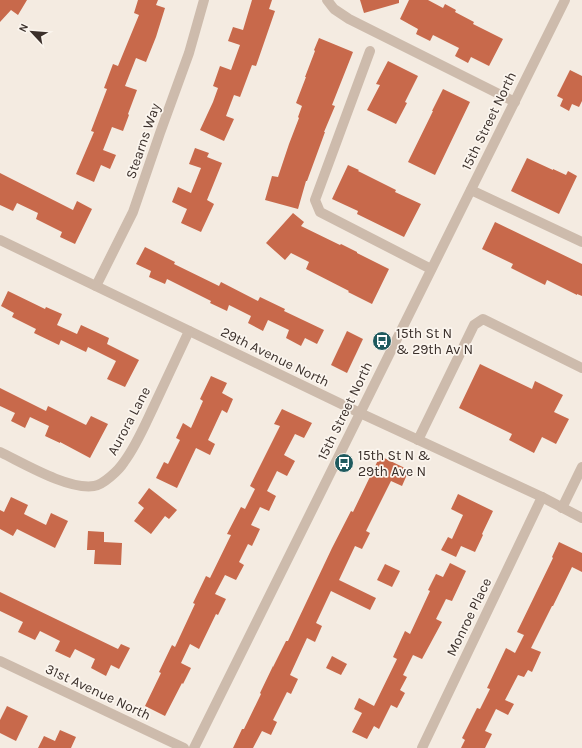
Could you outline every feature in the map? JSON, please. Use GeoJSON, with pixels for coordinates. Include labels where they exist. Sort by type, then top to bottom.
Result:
{"type":"FeatureCollection","features":[{"type":"Feature","properties":{"kind":"street","name":"Stearns Way"},"geometry":{"type":"LineString","coordinates":[[96,286],[133,212],[189,53],[204,0]]}},
{"type":"Feature","properties":{"kind":"street"},"geometry":{"type":"LineString","coordinates":[[327,0],[334,9],[349,19],[515,102]]}},
{"type":"Feature","properties":{"kind":"street","name":"15th Street North"},"geometry":{"type":"LineString","coordinates":[[194,748],[565,0]]}},
{"type":"Feature","properties":{"kind":"street"},"geometry":{"type":"LineString","coordinates":[[370,51],[315,200],[320,212],[431,269]]}},
{"type":"Feature","properties":{"kind":"street"},"geometry":{"type":"LineString","coordinates":[[471,190],[582,242]]}},
{"type":"Feature","properties":{"kind":"street","name":"29th Avenue North"},"geometry":{"type":"LineString","coordinates":[[0,240],[360,413],[542,497],[582,518]]}},
{"type":"Feature","properties":{"kind":"street"},"geometry":{"type":"LineString","coordinates":[[418,440],[474,325],[483,319],[582,368]]}},
{"type":"Feature","properties":{"kind":"street","name":"Aurora Lane"},"geometry":{"type":"LineString","coordinates":[[0,452],[53,478],[79,486],[95,486],[111,477],[124,464],[135,445],[189,331]]}},
{"type":"Feature","properties":{"kind":"street"},"geometry":{"type":"LineString","coordinates":[[562,508],[582,468]]}},
{"type":"Feature","properties":{"kind":"street","name":"Monroe Place"},"geometry":{"type":"LineString","coordinates":[[422,748],[542,497]]}},
{"type":"Feature","properties":{"kind":"street","name":"31st Avenue North"},"geometry":{"type":"LineString","coordinates":[[0,661],[184,748]]}},
{"type":"Feature","properties":{"kind":"building"},"geometry":{"type":"Polygon","coordinates":[[[0,0],[27,0],[18,15],[11,10],[0,22],[0,0]]]}},
{"type":"Feature","properties":{"kind":"building"},"geometry":{"type":"Polygon","coordinates":[[[138,0],[158,0],[156,5],[165,8],[146,62],[136,58],[125,86],[137,90],[123,131],[112,127],[103,150],[116,155],[110,169],[101,165],[94,182],[76,174],[94,132],[91,131],[107,89],[104,88],[113,64],[118,66],[139,15],[134,13],[138,0]]]}},
{"type":"Feature","properties":{"kind":"building"},"geometry":{"type":"Polygon","coordinates":[[[252,0],[272,0],[269,9],[275,11],[256,66],[252,65],[240,97],[234,95],[226,116],[234,119],[224,141],[200,130],[218,88],[213,86],[220,66],[231,70],[240,45],[228,41],[233,27],[243,30],[252,0]]]}},
{"type":"Feature","properties":{"kind":"building"},"geometry":{"type":"Polygon","coordinates":[[[360,0],[399,0],[399,3],[364,13],[360,0]]]}},
{"type":"Feature","properties":{"kind":"building"},"geometry":{"type":"Polygon","coordinates":[[[409,0],[428,0],[443,8],[445,4],[456,10],[455,12],[474,22],[473,24],[503,39],[489,66],[471,57],[468,63],[455,56],[459,48],[433,35],[430,41],[416,34],[418,29],[400,19],[409,0]]]}},
{"type":"Feature","properties":{"kind":"building"},"geometry":{"type":"Polygon","coordinates":[[[319,38],[353,52],[332,105],[335,106],[306,181],[298,209],[265,200],[272,176],[278,177],[299,118],[298,117],[302,106],[296,103],[319,38]]]}},
{"type":"Feature","properties":{"kind":"building"},"geometry":{"type":"Polygon","coordinates":[[[388,61],[418,76],[405,102],[407,103],[396,124],[367,110],[380,85],[376,84],[388,61]]]}},
{"type":"Feature","properties":{"kind":"building"},"geometry":{"type":"Polygon","coordinates":[[[570,70],[582,76],[582,101],[579,107],[572,104],[569,111],[560,106],[563,99],[557,96],[570,70]]]}},
{"type":"Feature","properties":{"kind":"building"},"geometry":{"type":"Polygon","coordinates":[[[443,89],[470,102],[435,175],[408,162],[443,89]]]}},
{"type":"Feature","properties":{"kind":"building"},"geometry":{"type":"Polygon","coordinates":[[[195,148],[209,153],[207,157],[222,163],[207,200],[214,204],[201,232],[181,223],[187,209],[172,202],[178,187],[191,193],[201,168],[189,164],[195,148]]]}},
{"type":"Feature","properties":{"kind":"building"},"geometry":{"type":"Polygon","coordinates":[[[527,158],[566,175],[568,171],[577,176],[559,214],[511,191],[527,158]]]}},
{"type":"Feature","properties":{"kind":"building"},"geometry":{"type":"Polygon","coordinates":[[[348,165],[396,190],[395,192],[421,204],[404,237],[357,214],[358,211],[332,199],[348,165]]]}},
{"type":"Feature","properties":{"kind":"building"},"geometry":{"type":"Polygon","coordinates":[[[0,173],[73,210],[77,201],[92,209],[75,244],[60,237],[62,232],[36,219],[38,213],[17,203],[13,211],[0,205],[0,173]]]}},
{"type":"Feature","properties":{"kind":"building"},"geometry":{"type":"Polygon","coordinates":[[[293,213],[304,222],[301,226],[340,245],[341,244],[389,269],[372,304],[306,269],[309,262],[291,253],[285,260],[266,243],[293,213]]]}},
{"type":"Feature","properties":{"kind":"building"},"geometry":{"type":"Polygon","coordinates":[[[495,222],[582,264],[582,296],[547,280],[545,285],[511,268],[513,264],[482,249],[495,222]]]}},
{"type":"Feature","properties":{"kind":"building"},"geometry":{"type":"Polygon","coordinates":[[[145,247],[175,262],[174,264],[219,286],[221,282],[258,301],[260,297],[285,309],[284,311],[324,330],[317,344],[305,338],[301,346],[286,338],[289,330],[268,320],[263,331],[248,323],[251,316],[229,305],[227,311],[210,303],[211,301],[167,279],[165,284],[149,277],[151,271],[136,264],[145,247]]]}},
{"type":"Feature","properties":{"kind":"building"},"geometry":{"type":"Polygon","coordinates":[[[8,291],[45,309],[46,307],[62,314],[57,325],[77,334],[81,325],[109,338],[107,344],[139,360],[125,387],[107,379],[116,361],[88,347],[86,352],[61,340],[59,345],[34,333],[36,329],[12,317],[14,313],[1,306],[8,291]]]}},
{"type":"Feature","properties":{"kind":"building"},"geometry":{"type":"Polygon","coordinates":[[[347,331],[363,339],[347,373],[331,365],[347,331]]]}},
{"type":"Feature","properties":{"kind":"building"},"geometry":{"type":"Polygon","coordinates":[[[480,364],[532,389],[535,381],[563,395],[554,412],[569,419],[556,444],[542,437],[534,453],[509,440],[512,434],[459,408],[480,364]]]}},
{"type":"Feature","properties":{"kind":"building"},"geometry":{"type":"Polygon","coordinates":[[[211,376],[227,383],[222,393],[233,399],[227,413],[222,410],[208,440],[215,444],[210,455],[196,448],[177,488],[156,478],[164,462],[168,464],[180,440],[176,438],[183,423],[191,428],[203,401],[200,399],[211,376]]]}},
{"type":"Feature","properties":{"kind":"building"},"geometry":{"type":"Polygon","coordinates":[[[0,388],[46,411],[48,406],[86,425],[91,416],[108,424],[90,458],[45,436],[49,426],[30,417],[25,428],[11,421],[15,413],[0,406],[0,388]]]}},
{"type":"Feature","properties":{"kind":"building"},"geometry":{"type":"Polygon","coordinates":[[[282,409],[312,423],[304,438],[295,434],[284,455],[295,461],[287,476],[277,471],[267,491],[276,496],[269,511],[260,507],[251,525],[260,529],[252,546],[248,544],[239,562],[244,565],[236,580],[225,575],[215,594],[226,599],[218,615],[216,614],[199,649],[190,644],[181,663],[191,668],[165,716],[145,706],[161,673],[159,672],[172,645],[175,647],[206,576],[210,578],[231,535],[227,534],[241,507],[245,509],[255,489],[250,486],[280,426],[274,424],[282,409]]]}},
{"type":"Feature","properties":{"kind":"building"},"geometry":{"type":"Polygon","coordinates":[[[380,456],[409,470],[402,486],[391,481],[366,531],[370,533],[362,549],[355,546],[339,580],[376,598],[370,610],[331,591],[316,623],[322,626],[315,642],[307,638],[290,675],[298,679],[291,694],[287,692],[273,720],[277,722],[271,735],[262,731],[253,748],[233,748],[242,729],[244,729],[273,666],[286,641],[288,641],[332,548],[351,511],[353,512],[380,456]]]}},
{"type":"Feature","properties":{"kind":"building"},"geometry":{"type":"Polygon","coordinates":[[[149,488],[177,510],[169,519],[165,516],[151,534],[134,521],[144,508],[138,503],[149,488]]]}},
{"type":"Feature","properties":{"kind":"building"},"geometry":{"type":"Polygon","coordinates":[[[458,494],[493,511],[475,552],[461,546],[456,557],[441,550],[448,537],[452,539],[463,515],[451,509],[458,494]]]}},
{"type":"Feature","properties":{"kind":"building"},"geometry":{"type":"Polygon","coordinates":[[[11,497],[28,505],[24,514],[46,525],[51,513],[68,521],[55,548],[17,529],[13,536],[0,529],[0,510],[4,512],[11,497]]]}},
{"type":"Feature","properties":{"kind":"building"},"geometry":{"type":"Polygon","coordinates":[[[88,531],[104,532],[104,542],[122,543],[121,565],[94,564],[95,550],[87,550],[88,531]]]}},
{"type":"Feature","properties":{"kind":"building"},"geometry":{"type":"Polygon","coordinates":[[[559,542],[582,553],[582,572],[572,567],[531,648],[541,652],[532,672],[528,670],[524,677],[518,675],[505,700],[514,704],[508,715],[496,709],[485,731],[492,734],[485,748],[461,748],[465,740],[462,738],[477,708],[480,709],[490,689],[487,688],[506,648],[515,653],[524,635],[517,632],[553,558],[552,557],[559,542]]]}},
{"type":"Feature","properties":{"kind":"building"},"geometry":{"type":"Polygon","coordinates":[[[450,563],[466,571],[452,601],[446,599],[436,619],[442,622],[422,659],[413,655],[403,675],[407,677],[400,690],[405,693],[397,708],[391,705],[379,729],[374,726],[367,739],[352,732],[362,713],[354,709],[359,698],[374,706],[397,659],[393,657],[405,631],[410,634],[430,591],[428,590],[436,574],[443,577],[450,563]]]}},
{"type":"Feature","properties":{"kind":"building"},"geometry":{"type":"Polygon","coordinates":[[[385,564],[400,571],[392,587],[377,580],[385,564]]]}},
{"type":"Feature","properties":{"kind":"building"},"geometry":{"type":"Polygon","coordinates":[[[0,592],[118,649],[121,644],[130,648],[119,669],[111,665],[106,676],[91,668],[95,659],[75,649],[70,658],[55,651],[60,641],[40,631],[35,640],[18,632],[23,622],[0,611],[0,592]]]}},
{"type":"Feature","properties":{"kind":"building"},"geometry":{"type":"Polygon","coordinates":[[[332,656],[347,664],[341,675],[326,668],[332,656]]]}},
{"type":"Feature","properties":{"kind":"building"},"geometry":{"type":"Polygon","coordinates":[[[7,706],[28,716],[16,741],[0,733],[0,720],[7,706]]]}},
{"type":"Feature","properties":{"kind":"building"},"geometry":{"type":"Polygon","coordinates":[[[60,730],[76,737],[71,748],[38,748],[44,736],[55,741],[60,730]]]}},
{"type":"Feature","properties":{"kind":"place","name":"15th St N & 29th Av N"},"geometry":{"type":"Point","coordinates":[382,341]}},
{"type":"Feature","properties":{"kind":"place","name":"15th St N & 29th Ave N"},"geometry":{"type":"Point","coordinates":[344,463]}}]}
